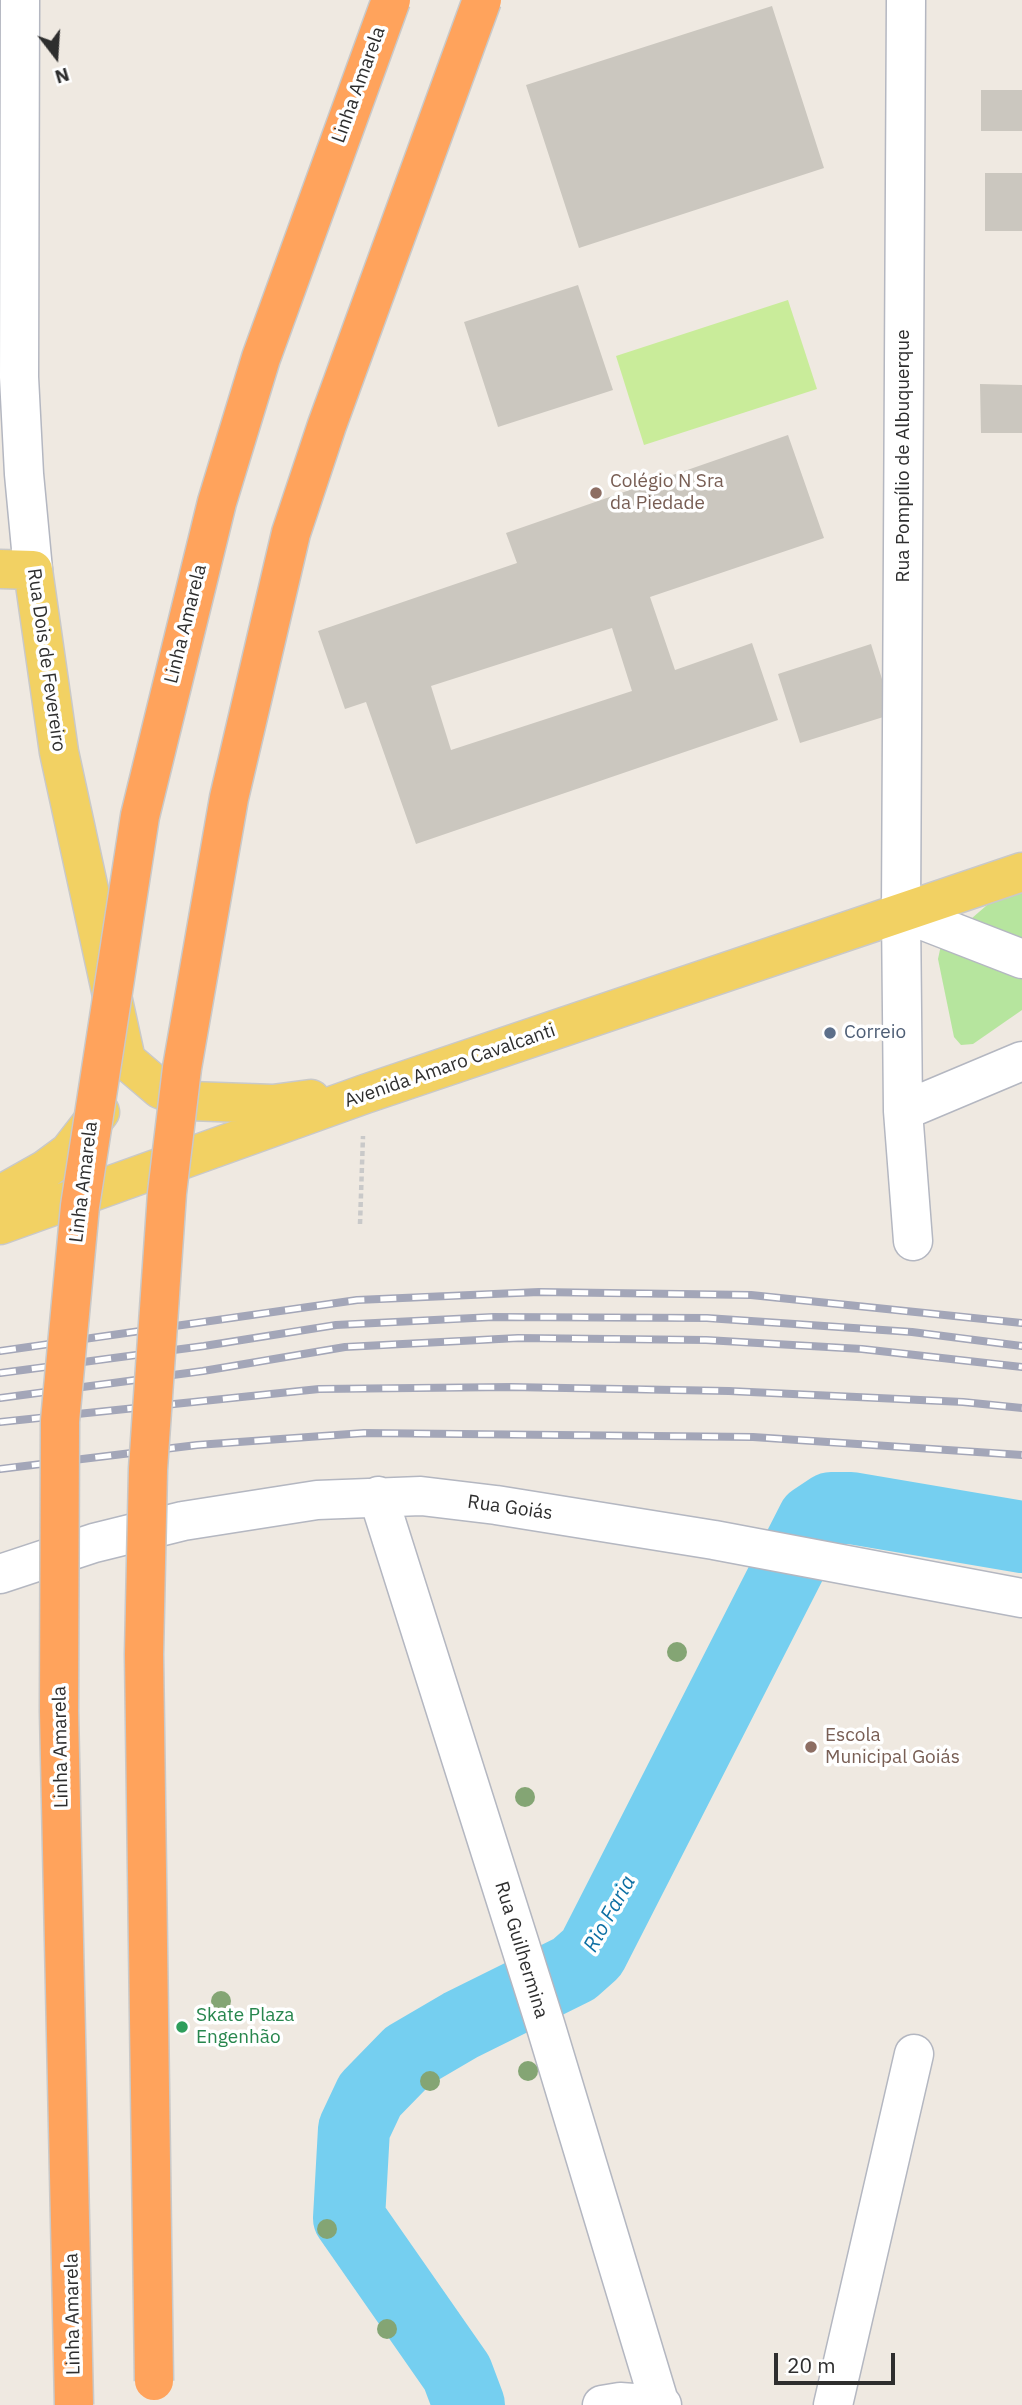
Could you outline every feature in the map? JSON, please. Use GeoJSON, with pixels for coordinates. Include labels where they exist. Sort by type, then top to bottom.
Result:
{"type":"FeatureCollection","features":[{"type":"Feature","properties":{"kind":"highway","name":"Linha Amarela"},"geometry":{"type":"LineString","coordinates":[[74,2405],[60,1711],[60,1421],[80,1206],[140,816],[217,502],[261,358],[391,0]]}},
{"type":"Feature","properties":{"kind":"highway"},"geometry":{"type":"LineString","coordinates":[[154,2381],[144,1627],[149,1456],[167,1193],[182,1068],[229,798],[292,533],[327,425],[482,0]]}},
{"type":"Feature","properties":{"kind":"main road","name":"Rua Dois de Fevereiro"},"geometry":{"type":"LineString","coordinates":[[17,569],[126,1060]]}},
{"type":"Feature","properties":{"kind":"main road","name":"Avenida Amaro Cavalcanti"},"geometry":{"type":"LineString","coordinates":[[0,1225],[365,1094],[1022,872]]}},
{"type":"Feature","properties":{"kind":"main road"},"geometry":{"type":"LineString","coordinates":[[0,1195],[46,1170],[69,1152],[90,1129],[114,1090],[126,1060],[160,1089],[190,1101],[273,1104],[365,1094]]}},
{"type":"Feature","properties":{"kind":"street","name":"Rua Dois de Fevereiro"},"geometry":{"type":"LineString","coordinates":[[17,569],[23,474],[19,377],[20,0]]}},
{"type":"Feature","properties":{"kind":"street","name":"Rua Pompílio de Albuquerque"},"geometry":{"type":"LineString","coordinates":[[906,0],[902,1111],[913,1241]]}},
{"type":"Feature","properties":{"kind":"street"},"geometry":{"type":"LineString","coordinates":[[901,912],[1022,959]]}},
{"type":"Feature","properties":{"kind":"street"},"geometry":{"type":"LineString","coordinates":[[902,1111],[1022,1061]]}},
{"type":"Feature","properties":{"kind":"street","name":"Rua Goiás"},"geometry":{"type":"LineString","coordinates":[[0,1574],[94,1543],[183,1521],[259,1507],[378,1496],[421,1496],[496,1505],[714,1541],[1022,1598]]}},
{"type":"Feature","properties":{"kind":"street","name":"Rua Guilhermina"},"geometry":{"type":"LineString","coordinates":[[378,1496],[546,2027],[660,2405]]}},
{"type":"Feature","properties":{"kind":"street"},"geometry":{"type":"LineString","coordinates":[[832,2405],[914,2054]]}},
{"type":"Feature","properties":{"kind":"street"},"geometry":{"type":"LineString","coordinates":[[602,2405],[620,2402],[660,2405]]}},
{"type":"Feature","properties":{"kind":"path"},"geometry":{"type":"LineString","coordinates":[[360,1224],[365,1094]]}},
{"type":"Feature","properties":{"kind":"green space"},"geometry":{"type":"Polygon","coordinates":[[[788,300],[817,389],[644,445],[616,356],[788,300]]]}},
{"type":"Feature","properties":{"kind":"green space"},"geometry":{"type":"Polygon","coordinates":[[[1022,887],[1022,1010],[973,1044],[961,1045],[954,1037],[938,959],[941,945],[994,899],[1022,887]]]}},
{"type":"Feature","properties":{"kind":"building"},"geometry":{"type":"Polygon","coordinates":[[[772,6],[824,168],[579,248],[526,85],[772,6]]]}},
{"type":"Feature","properties":{"kind":"building"},"geometry":{"type":"Polygon","coordinates":[[[981,90],[1022,90],[1022,131],[981,131],[981,90]]]}},
{"type":"Feature","properties":{"kind":"building"},"geometry":{"type":"Polygon","coordinates":[[[985,173],[1022,173],[1022,231],[985,231],[985,173]]]}},
{"type":"Feature","properties":{"kind":"building"},"geometry":{"type":"Polygon","coordinates":[[[578,285],[613,390],[498,427],[464,322],[578,285]]]}},
{"type":"Feature","properties":{"kind":"building"},"geometry":{"type":"Polygon","coordinates":[[[980,384],[1022,385],[1022,433],[981,433],[980,384]]]}},
{"type":"Feature","properties":{"kind":"building"},"geometry":{"type":"Polygon","coordinates":[[[788,435],[824,538],[650,597],[675,670],[752,643],[778,720],[416,844],[366,702],[345,709],[318,631],[517,563],[506,533],[788,435]],[[612,628],[431,686],[451,750],[632,691],[612,628]]]}},
{"type":"Feature","properties":{"kind":"building"},"geometry":{"type":"Polygon","coordinates":[[[871,644],[893,714],[800,743],[778,674],[871,644]]]}},
{"type":"Feature","properties":{"kind":"waterway","name":"Rio Faria"},"geometry":{"type":"LineString","coordinates":[[469,2405],[457,2373],[349,2218],[354,2129],[370,2095],[408,2056],[461,2025],[574,1969],[592,1953],[813,1520],[831,1508],[851,1508],[1022,1537]]}},
{"type":"Feature","properties":{"kind":"railway"},"geometry":{"type":"LineString","coordinates":[[0,1351],[357,1300],[539,1292],[751,1295],[1022,1323]]}},
{"type":"Feature","properties":{"kind":"railway"},"geometry":{"type":"LineString","coordinates":[[0,1373],[204,1346],[336,1325],[493,1317],[707,1318],[912,1332],[1022,1346]]}},
{"type":"Feature","properties":{"kind":"railway"},"geometry":{"type":"LineString","coordinates":[[0,1398],[203,1371],[345,1347],[518,1338],[706,1340],[862,1349],[1022,1367]]}},
{"type":"Feature","properties":{"kind":"railway"},"geometry":{"type":"LineString","coordinates":[[0,1422],[319,1389],[511,1387],[729,1391],[963,1402],[1022,1408]]}},
{"type":"Feature","properties":{"kind":"railway"},"geometry":{"type":"LineString","coordinates":[[0,1469],[197,1445],[364,1433],[753,1437],[1022,1455]]}},
{"type":"Feature","properties":{"kind":"place","name":"Colégio N Sra da Piedade"},"geometry":{"type":"Point","coordinates":[596,493]}},
{"type":"Feature","properties":{"kind":"place","name":"Correio"},"geometry":{"type":"Point","coordinates":[830,1033]}},
{"type":"Feature","properties":{"kind":"place","name":"Escola Municipal Goiás"},"geometry":{"type":"Point","coordinates":[811,1747]}},
{"type":"Feature","properties":{"kind":"place","name":"Skate Plaza Engenhão"},"geometry":{"type":"Point","coordinates":[182,2027]}}]}
